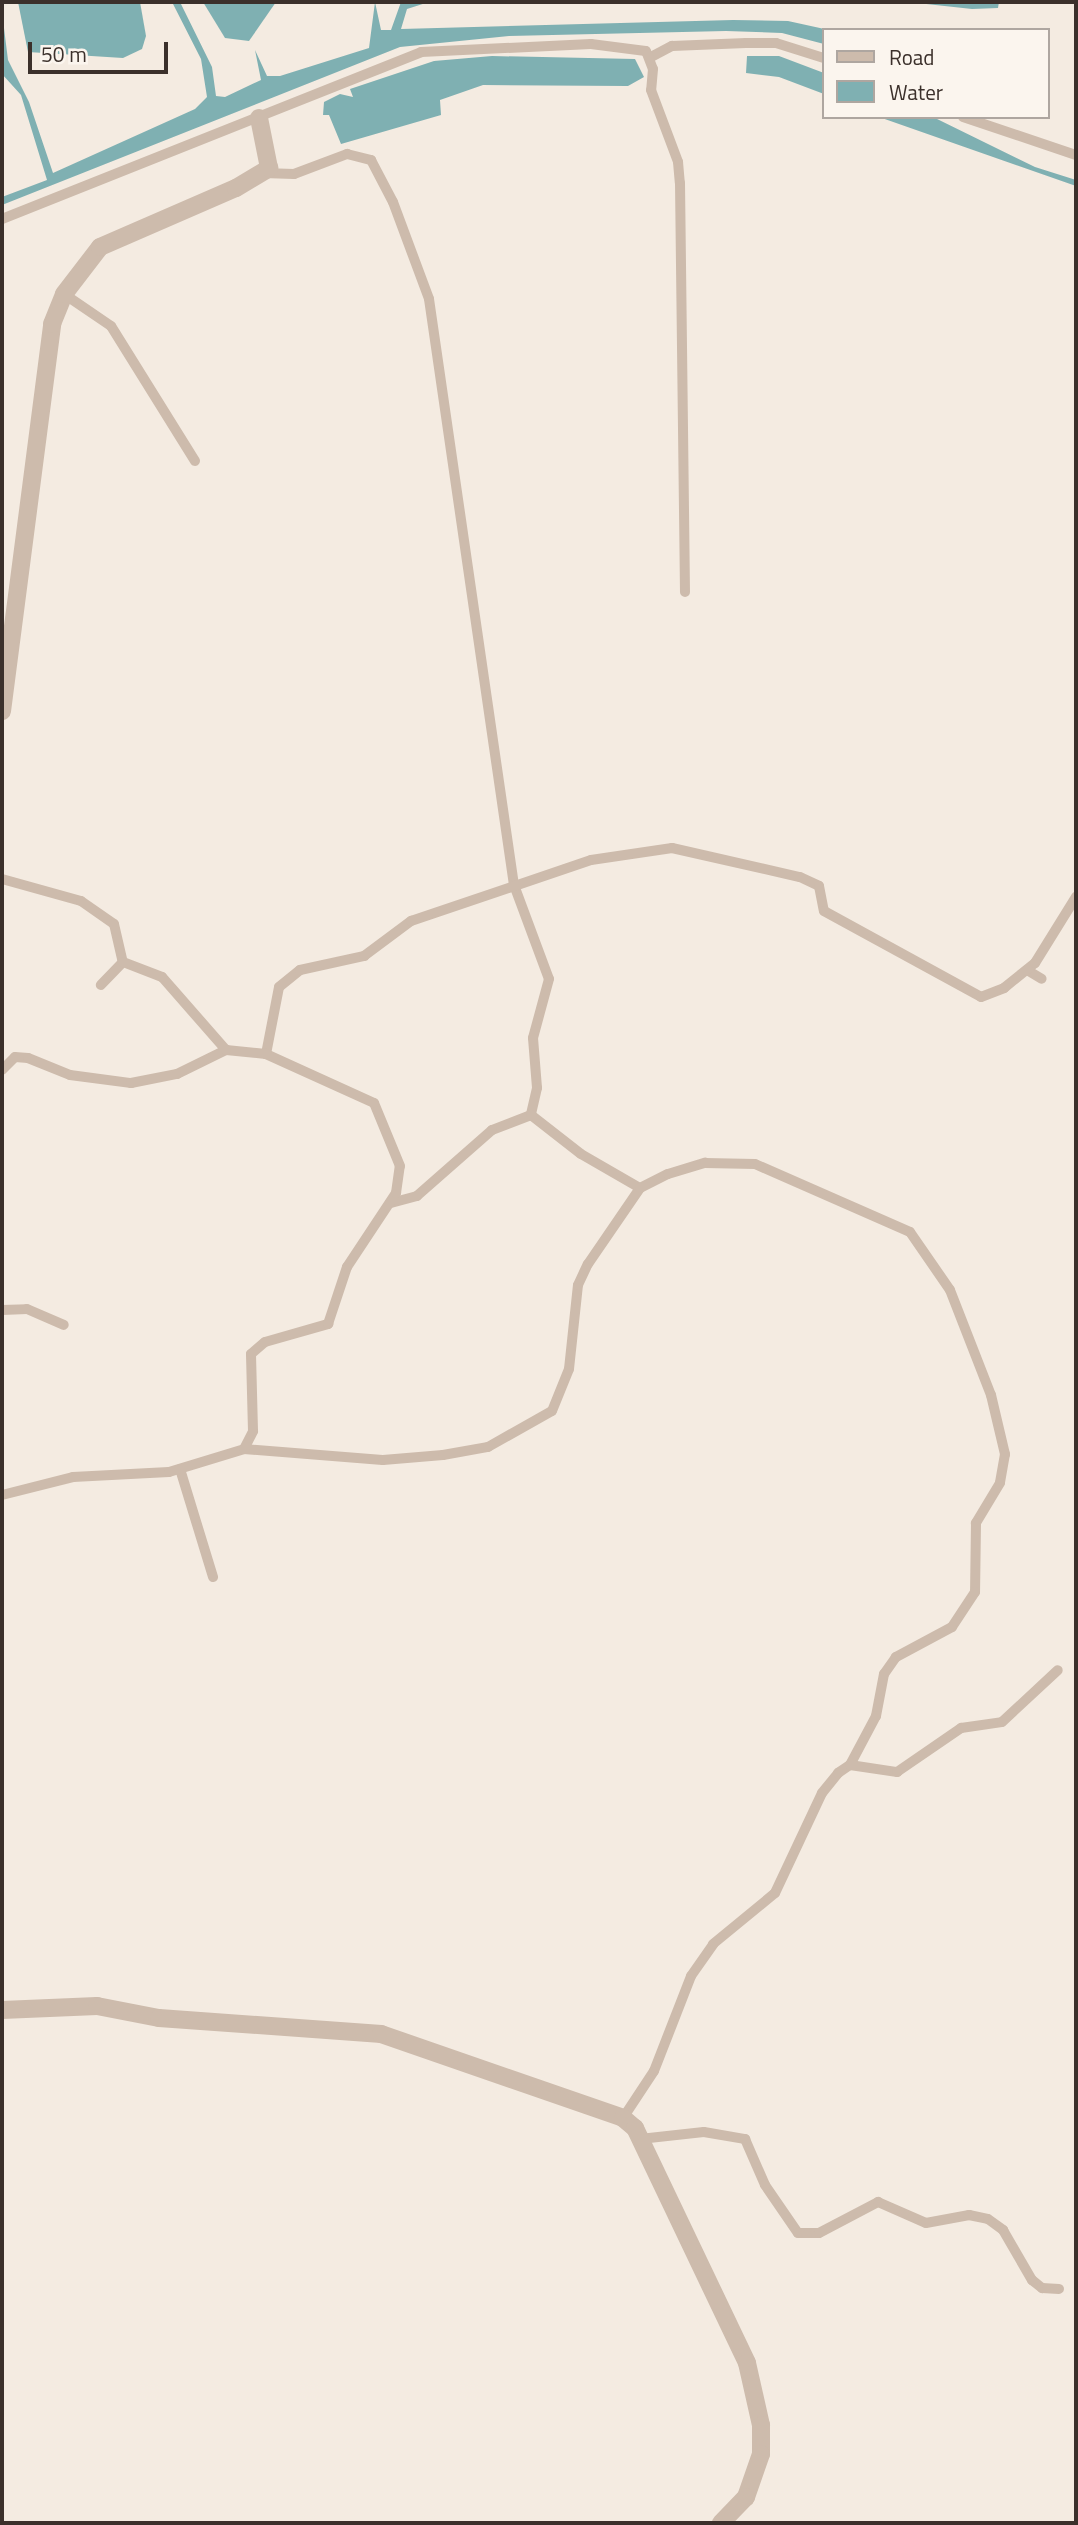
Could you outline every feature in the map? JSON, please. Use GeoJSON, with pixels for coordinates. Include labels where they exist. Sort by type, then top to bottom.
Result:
{"type":"FeatureCollection","features":[{"type":"Feature","properties":{"kind":"street"},"geometry":{"type":"LineString","coordinates":[[2,711],[52,324],[64,294],[100,247],[263,173],[269,156],[259,118]]}},
{"type":"Feature","properties":{"kind":"street"},"geometry":{"type":"LineString","coordinates":[[2,2010],[97,2006],[159,2018],[380,2034],[622,2118],[640,2139],[686,2245],[737,2337],[755,2396],[761,2426],[755,2478],[737,2511],[721,2523]]}},
{"type":"Feature","properties":{"kind":"lane"},"geometry":{"type":"LineString","coordinates":[[652,57],[672,46],[776,43],[822,57]]}},
{"type":"Feature","properties":{"kind":"lane"},"geometry":{"type":"LineString","coordinates":[[2,219],[421,52],[591,44],[646,51],[652,57],[651,90],[680,183],[685,592]]}},
{"type":"Feature","properties":{"kind":"lane"},"geometry":{"type":"LineString","coordinates":[[969,119],[1076,155]]}},
{"type":"Feature","properties":{"kind":"lane"},"geometry":{"type":"LineString","coordinates":[[263,173],[294,174],[347,154],[371,160],[393,202],[429,299],[514,885],[549,979],[533,1038],[537,1088],[531,1115]]}},
{"type":"Feature","properties":{"kind":"lane"},"geometry":{"type":"LineString","coordinates":[[64,294],[111,327],[195,461]]}},
{"type":"Feature","properties":{"kind":"lane"},"geometry":{"type":"LineString","coordinates":[[266,1055],[279,986],[288,977],[364,956],[411,921],[591,860],[672,848],[800,877],[819,886],[824,911],[965,992],[981,997],[994,993],[1027,970],[1076,897]]}},
{"type":"Feature","properties":{"kind":"lane"},"geometry":{"type":"LineString","coordinates":[[2,879],[100,909],[114,923],[123,962]]}},
{"type":"Feature","properties":{"kind":"lane"},"geometry":{"type":"LineString","coordinates":[[101,985],[123,962]]}},
{"type":"Feature","properties":{"kind":"lane"},"geometry":{"type":"LineString","coordinates":[[123,962],[162,976],[226,1050]]}},
{"type":"Feature","properties":{"kind":"lane"},"geometry":{"type":"LineString","coordinates":[[1027,970],[1042,979]]}},
{"type":"Feature","properties":{"kind":"lane"},"geometry":{"type":"LineString","coordinates":[[2,1070],[15,1057],[28,1058],[70,1075],[131,1083],[177,1074],[226,1050],[266,1055],[374,1103],[400,1166],[390,1203],[347,1267],[328,1324],[265,1342],[251,1354],[253,1431],[244,1449]]}},
{"type":"Feature","properties":{"kind":"lane"},"geometry":{"type":"LineString","coordinates":[[531,1115],[581,1154],[640,1188]]}},
{"type":"Feature","properties":{"kind":"lane"},"geometry":{"type":"LineString","coordinates":[[390,1203],[417,1196],[492,1130],[531,1115]]}},
{"type":"Feature","properties":{"kind":"lane"},"geometry":{"type":"LineString","coordinates":[[2,1495],[73,1477],[180,1469],[244,1449],[383,1460],[443,1455],[488,1447],[552,1411],[569,1369],[578,1285],[640,1188],[668,1174],[733,1160],[796,1178],[910,1232],[950,1290],[991,1395],[1005,1454],[1000,1483],[976,1523],[975,1592],[952,1627],[896,1657],[884,1674],[876,1716],[850,1765],[822,1793],[775,1893],[713,1944],[691,1976],[654,2071],[622,2118]]}},
{"type":"Feature","properties":{"kind":"lane"},"geometry":{"type":"LineString","coordinates":[[2,1310],[27,1309],[64,1325]]}},
{"type":"Feature","properties":{"kind":"lane"},"geometry":{"type":"LineString","coordinates":[[180,1469],[213,1577]]}},
{"type":"Feature","properties":{"kind":"lane"},"geometry":{"type":"LineString","coordinates":[[850,1765],[897,1772],[961,1728],[1002,1722],[1058,1670]]}},
{"type":"Feature","properties":{"kind":"lane"},"geometry":{"type":"LineString","coordinates":[[640,2139],[705,2132],[745,2139],[765,2185],[798,2233],[819,2233],[878,2202],[926,2223],[970,2215],[988,2219],[1003,2230],[1032,2280],[1042,2288],[1059,2289]]}},
{"type":"Feature","properties":{"kind":"water"},"geometry":{"type":"Polygon","coordinates":[[[18,2],[140,2],[146,36],[142,49],[123,58],[28,52],[18,2]]]}},
{"type":"Feature","properties":{"kind":"water"},"geometry":{"type":"Polygon","coordinates":[[[172,2],[180,2],[212,67],[216,96],[225,97],[261,80],[255,50],[267,76],[280,76],[369,48],[375,2],[381,30],[391,30],[401,2],[429,2],[407,9],[401,29],[733,20],[788,21],[822,28],[822,43],[782,33],[726,31],[509,36],[400,47],[2,205],[2,197],[47,180],[21,95],[2,74],[2,12],[8,60],[29,102],[53,173],[195,109],[207,97],[201,59],[172,2]]]}},
{"type":"Feature","properties":{"kind":"water"},"geometry":{"type":"Polygon","coordinates":[[[203,2],[276,2],[249,41],[225,38],[203,2]]]}},
{"type":"Feature","properties":{"kind":"water"},"geometry":{"type":"Polygon","coordinates":[[[908,2],[999,2],[998,8],[972,9],[908,2]]]}},
{"type":"Feature","properties":{"kind":"water"},"geometry":{"type":"Polygon","coordinates":[[[492,56],[635,59],[644,77],[628,86],[483,85],[440,100],[441,115],[341,144],[329,115],[323,115],[324,102],[340,94],[353,97],[350,89],[434,61],[492,56]]]}},
{"type":"Feature","properties":{"kind":"water"},"geometry":{"type":"Polygon","coordinates":[[[747,56],[779,56],[822,72],[822,93],[779,77],[746,73],[747,56]]]}},
{"type":"Feature","properties":{"kind":"water"},"geometry":{"type":"Polygon","coordinates":[[[885,119],[937,119],[1035,167],[1076,180],[1076,186],[885,119]]]}}]}
